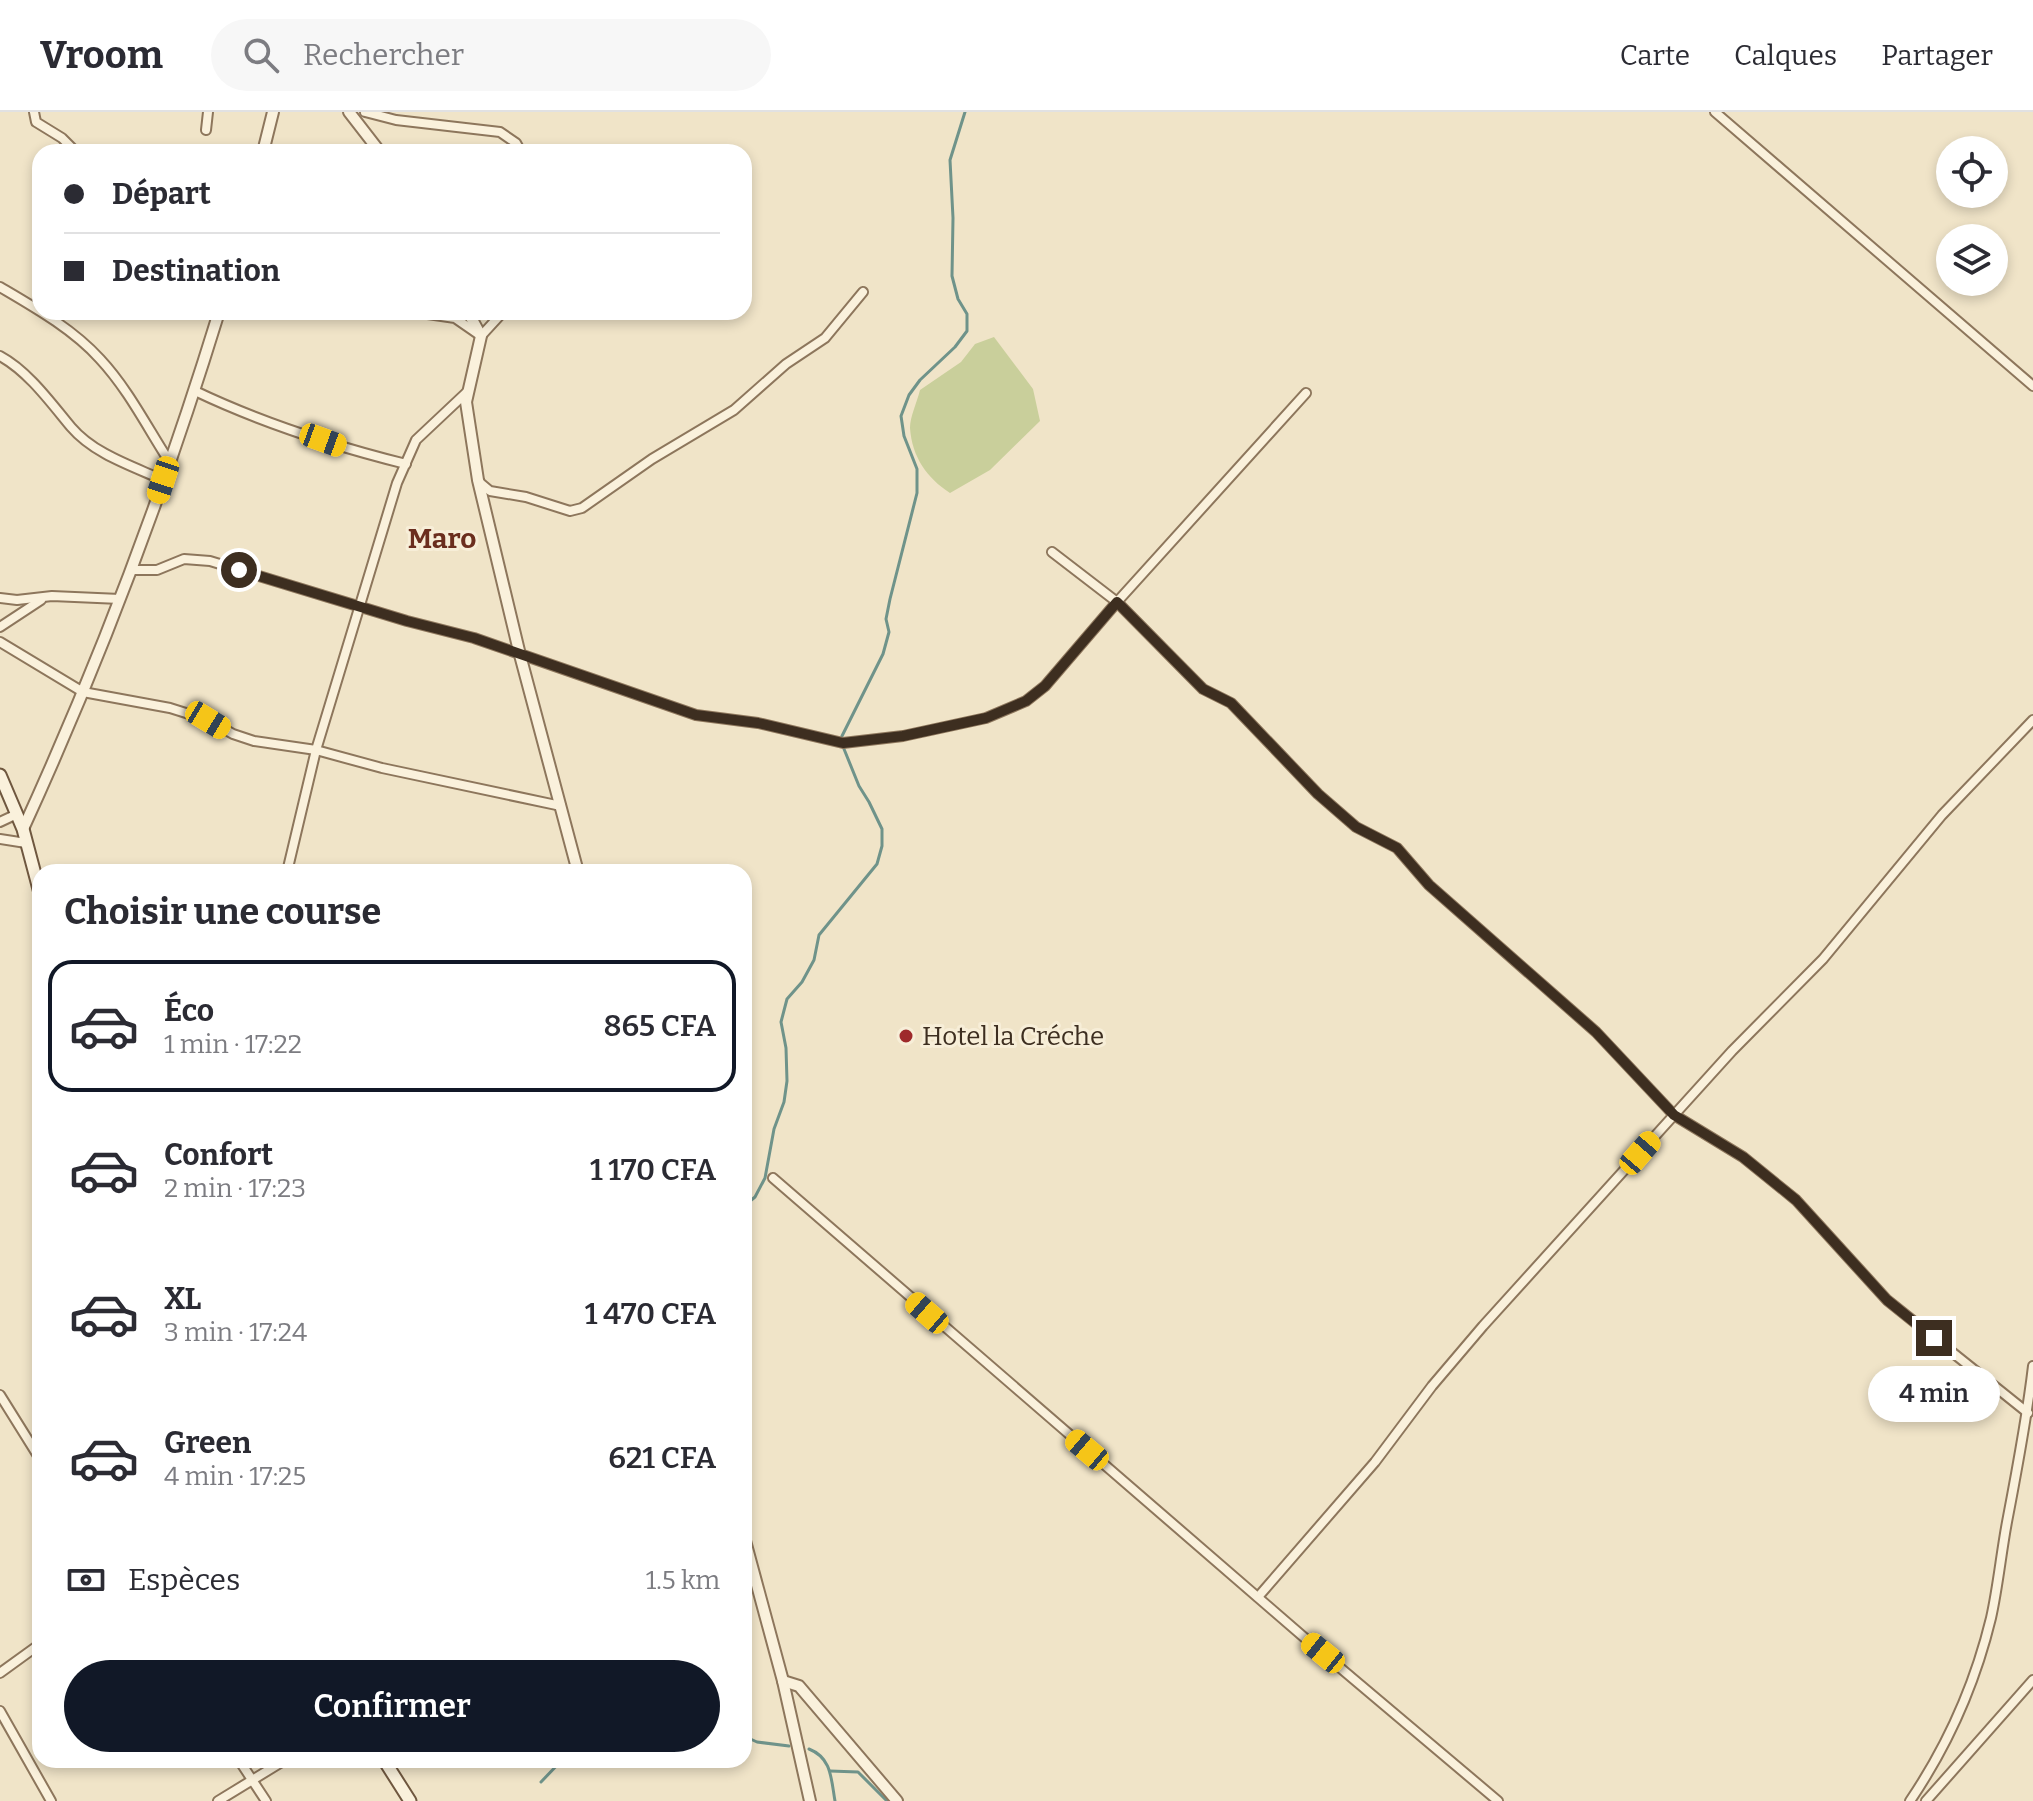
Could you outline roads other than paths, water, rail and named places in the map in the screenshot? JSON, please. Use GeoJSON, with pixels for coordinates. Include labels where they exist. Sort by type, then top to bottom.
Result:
{"type":"FeatureCollection","features":[{"type":"Feature","properties":{"kind":"main road"},"geometry":{"type":"LineString","coordinates":[[0,775],[23,829],[32,864]]}},
{"type":"Feature","properties":{"kind":"main road"},"geometry":{"type":"LineString","coordinates":[[389,1768],[410,1801]]}},
{"type":"Feature","properties":{"kind":"street"},"geometry":{"type":"LineString","coordinates":[[34,112],[36,122],[68,144]]}},
{"type":"Feature","properties":{"kind":"street"},"geometry":{"type":"LineString","coordinates":[[206,130],[208,112]]}},
{"type":"Feature","properties":{"kind":"street"},"geometry":{"type":"LineString","coordinates":[[265,144],[273,112]]}},
{"type":"Feature","properties":{"kind":"street"},"geometry":{"type":"LineString","coordinates":[[349,112],[374,144]]}},
{"type":"Feature","properties":{"kind":"street"},"geometry":{"type":"LineString","coordinates":[[365,112],[396,120],[500,132],[517,144]]}},
{"type":"Feature","properties":{"kind":"street"},"geometry":{"type":"LineString","coordinates":[[1715,112],[2033,386]]}},
{"type":"Feature","properties":{"kind":"street"},"geometry":{"type":"LineString","coordinates":[[0,285],[32,307]]}},
{"type":"Feature","properties":{"kind":"street"},"geometry":{"type":"LineString","coordinates":[[478,480],[490,491],[526,497],[570,511],[582,508],[652,459],[734,410],[786,364],[825,338],[863,292]]}},
{"type":"Feature","properties":{"kind":"street"},"geometry":{"type":"LineString","coordinates":[[52,320],[99,358],[134,404],[169,461]]}},
{"type":"Feature","properties":{"kind":"street"},"geometry":{"type":"LineString","coordinates":[[23,829],[132,570],[217,320]]}},
{"type":"Feature","properties":{"kind":"street"},"geometry":{"type":"LineString","coordinates":[[458,320],[481,336]]}},
{"type":"Feature","properties":{"kind":"street"},"geometry":{"type":"LineString","coordinates":[[472,320],[481,336]]}},
{"type":"Feature","properties":{"kind":"street"},"geometry":{"type":"LineString","coordinates":[[496,320],[481,336],[466,402],[478,480],[520,655],[576,864]]}},
{"type":"Feature","properties":{"kind":"street"},"geometry":{"type":"LineString","coordinates":[[0,356],[15,365],[95,448],[163,480]]}},
{"type":"Feature","properties":{"kind":"street"},"geometry":{"type":"LineString","coordinates":[[195,391],[234,410],[350,450],[406,464]]}},
{"type":"Feature","properties":{"kind":"street"},"geometry":{"type":"LineString","coordinates":[[289,864],[316,750],[358,606],[406,464],[416,440],[467,392]]}},
{"type":"Feature","properties":{"kind":"street"},"geometry":{"type":"LineString","coordinates":[[132,570],[157,570],[184,559],[210,561],[474,638],[696,715],[758,723],[843,743],[867,742],[986,718],[1026,701],[1045,686],[1306,393]]}},
{"type":"Feature","properties":{"kind":"street"},"geometry":{"type":"LineString","coordinates":[[1052,552],[1117,602],[1203,689],[1231,703],[1318,794],[1356,827],[1397,848],[1429,885],[1596,1032],[1674,1115],[1743,1157],[1796,1200],[1887,1300],[2028,1413]]}},
{"type":"Feature","properties":{"kind":"street"},"geometry":{"type":"LineString","coordinates":[[0,598],[17,600],[61,596],[120,599]]}},
{"type":"Feature","properties":{"kind":"street"},"geometry":{"type":"LineString","coordinates":[[0,627],[41,599]]}},
{"type":"Feature","properties":{"kind":"street"},"geometry":{"type":"LineString","coordinates":[[0,642],[83,692],[170,708],[208,720],[254,741],[316,750],[382,768],[561,806]]}},
{"type":"Feature","properties":{"kind":"street"},"geometry":{"type":"LineString","coordinates":[[1258,1597],[1375,1462],[1432,1386],[1483,1326],[1732,1051],[1823,959],[1942,815],[2033,720]]}},
{"type":"Feature","properties":{"kind":"street"},"geometry":{"type":"LineString","coordinates":[[0,822],[17,814]]}},
{"type":"Feature","properties":{"kind":"street"},"geometry":{"type":"LineString","coordinates":[[0,839],[26,843]]}},
{"type":"Feature","properties":{"kind":"street"},"geometry":{"type":"LineString","coordinates":[[773,1178],[1498,1801]]}},
{"type":"Feature","properties":{"kind":"street"},"geometry":{"type":"LineString","coordinates":[[1910,1801],[1959,1716],[1984,1645],[2028,1413],[2033,1366]]}},
{"type":"Feature","properties":{"kind":"street"},"geometry":{"type":"LineString","coordinates":[[0,1395],[32,1446]]}},
{"type":"Feature","properties":{"kind":"street"},"geometry":{"type":"LineString","coordinates":[[752,1567],[783,1681],[810,1801]]}},
{"type":"Feature","properties":{"kind":"street"},"geometry":{"type":"LineString","coordinates":[[0,1673],[32,1650]]}},
{"type":"Feature","properties":{"kind":"street"},"geometry":{"type":"LineString","coordinates":[[1926,1801],[2033,1680]]}},
{"type":"Feature","properties":{"kind":"street"},"geometry":{"type":"LineString","coordinates":[[783,1681],[799,1686],[897,1801]]}},
{"type":"Feature","properties":{"kind":"street"},"geometry":{"type":"LineString","coordinates":[[0,1711],[32,1767]]}},
{"type":"Feature","properties":{"kind":"street"},"geometry":{"type":"LineString","coordinates":[[32,1768],[51,1801]]}},
{"type":"Feature","properties":{"kind":"street"},"geometry":{"type":"LineString","coordinates":[[244,1768],[266,1801]]}},
{"type":"Feature","properties":{"kind":"street"},"geometry":{"type":"LineString","coordinates":[[218,1801],[273,1768]]}},
{"type":"Feature","properties":{"kind":"waterway"},"geometry":{"type":"LineString","coordinates":[[842,736],[883,654],[889,632],[886,619],[890,599],[917,493],[917,469],[904,436],[901,416],[909,395],[920,380],[955,347],[967,331],[967,314],[958,299],[952,276],[950,160],[965,112]]}},
{"type":"Feature","properties":{"kind":"waterway"},"geometry":{"type":"LineString","coordinates":[[752,1199],[765,1178],[774,1129],[784,1102],[786,1048],[781,1022],[787,999],[802,982],[814,960],[819,935],[877,864],[882,846],[882,829],[844,749]]}},
{"type":"Feature","properties":{"kind":"waterway"},"geometry":{"type":"LineString","coordinates":[[752,1740],[789,1746]]}},
{"type":"Feature","properties":{"kind":"waterway"},"geometry":{"type":"LineString","coordinates":[[809,1749],[826,1764],[835,1801]]}},
{"type":"Feature","properties":{"kind":"waterway"},"geometry":{"type":"LineString","coordinates":[[541,1782],[554,1768]]}},
{"type":"Feature","properties":{"kind":"waterway"},"geometry":{"type":"LineString","coordinates":[[830,1771],[858,1772],[887,1801]]}},
{"type":"Feature","properties":{"kind":"place","name":"Hotel la Créche"},"geometry":{"type":"Point","coordinates":[906,1036]}},
{"type":"Feature","properties":{"kind":"district","name":"Maro"},"geometry":{"type":"Point","coordinates":[442,538]}}]}
